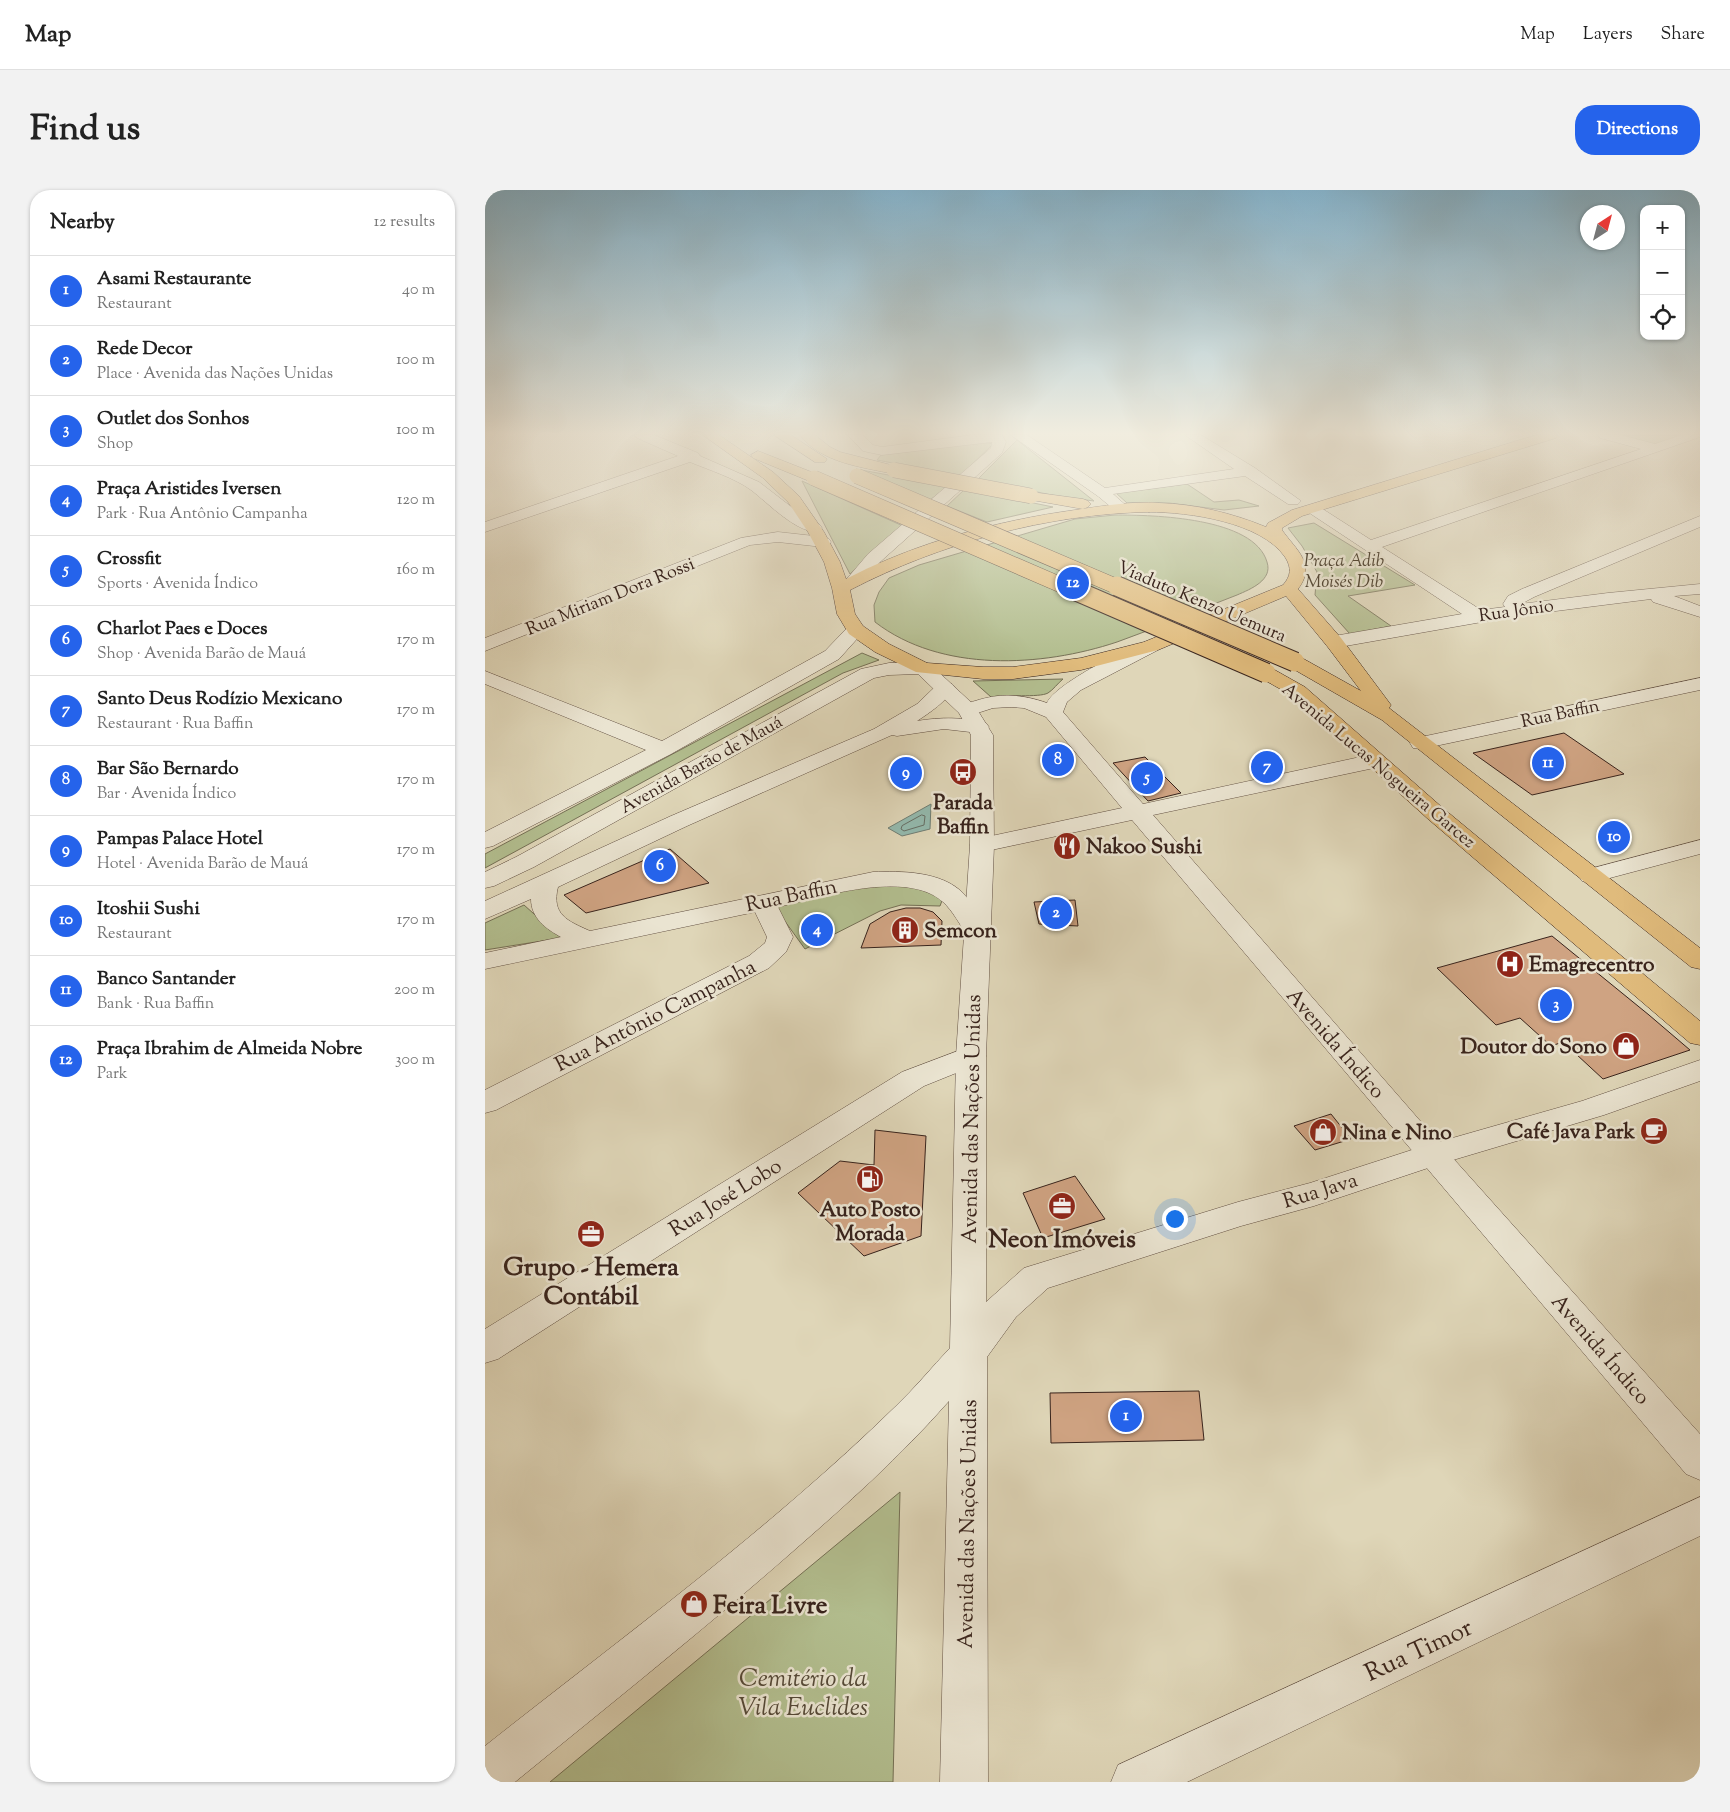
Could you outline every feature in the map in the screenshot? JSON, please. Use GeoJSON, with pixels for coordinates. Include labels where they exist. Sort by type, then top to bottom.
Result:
{"type":"FeatureCollection","features":[{"type":"Feature","properties":{"kind":"main road"},"geometry":{"type":"LineString","coordinates":[[801,509],[848,585],[845,614],[856,630],[882,648],[923,668],[983,673],[1030,672],[1081,664],[1151,646],[1289,589],[1299,575],[1298,564],[1274,530],[1274,526],[1297,513],[1312,509]]}},
{"type":"Feature","properties":{"kind":"main road","name":"Avenida Lucas Nogueira Garcez"},"geometry":{"type":"LineString","coordinates":[[887,509],[1266,673],[1298,691],[1374,761],[1700,1036]]}},
{"type":"Feature","properties":{"kind":"main road","name":"Viaduto Kenzo Uemura"},"geometry":{"type":"LineString","coordinates":[[934,509],[1295,662]]}},
{"type":"Feature","properties":{"kind":"main road"},"geometry":{"type":"LineString","coordinates":[[848,585],[913,554],[992,530],[1060,516],[1112,509]]}},
{"type":"Feature","properties":{"kind":"main road"},"geometry":{"type":"LineString","coordinates":[[1177,509],[1220,516],[1267,533],[1282,542]]}},
{"type":"Feature","properties":{"kind":"main road"},"geometry":{"type":"LineString","coordinates":[[1220,516],[1254,512]]}},
{"type":"Feature","properties":{"kind":"main road","name":"Avenida Lucas Nogueira Garcez"},"geometry":{"type":"LineString","coordinates":[[1289,589],[1334,642],[1389,716]]}},
{"type":"Feature","properties":{"kind":"main road","name":"Avenida Lucas Nogueira Garcez"},"geometry":{"type":"LineString","coordinates":[[1295,662],[1389,716],[1700,961]]}},
{"type":"Feature","properties":{"kind":"street"},"geometry":{"type":"LineString","coordinates":[[485,527],[537,509]]}},
{"type":"Feature","properties":{"kind":"street"},"geometry":{"type":"LineString","coordinates":[[785,509],[818,535]]}},
{"type":"Feature","properties":{"kind":"street"},"geometry":{"type":"LineString","coordinates":[[848,585],[874,558],[929,509]]}},
{"type":"Feature","properties":{"kind":"street"},"geometry":{"type":"LineString","coordinates":[[1313,509],[1476,615]]}},
{"type":"Feature","properties":{"kind":"street"},"geometry":{"type":"LineString","coordinates":[[1371,545],[1475,509]]}},
{"type":"Feature","properties":{"kind":"street"},"geometry":{"type":"LineString","coordinates":[[1517,609],[1513,602],[1528,593],[1700,520]]}},
{"type":"Feature","properties":{"kind":"street","name":"Rua Miriam Dora Rossi"},"geometry":{"type":"LineString","coordinates":[[485,645],[747,541],[818,535]]}},
{"type":"Feature","properties":{"kind":"street"},"geometry":{"type":"LineString","coordinates":[[1697,610],[1690,604],[1690,599],[1700,590]]}},
{"type":"Feature","properties":{"kind":"street","name":"Rua Jônio"},"geometry":{"type":"LineString","coordinates":[[1334,642],[1517,609],[1636,594],[1700,590]]}},
{"type":"Feature","properties":{"kind":"street"},"geometry":{"type":"LineString","coordinates":[[1636,594],[1669,600],[1697,610]]}},
{"type":"Feature","properties":{"kind":"street","name":"Avenida Barão de Mauá"},"geometry":{"type":"LineString","coordinates":[[485,840],[663,749],[832,655],[856,630]]}},
{"type":"Feature","properties":{"kind":"street"},"geometry":{"type":"LineString","coordinates":[[1053,713],[1058,699],[1074,686],[1151,646]]}},
{"type":"Feature","properties":{"kind":"street"},"geometry":{"type":"LineString","coordinates":[[923,668],[945,688],[973,719]]}},
{"type":"Feature","properties":{"kind":"street","name":"Avenida Barão de Mauá"},"geometry":{"type":"LineString","coordinates":[[485,881],[525,862],[858,677],[883,670],[923,668]]}},
{"type":"Feature","properties":{"kind":"street"},"geometry":{"type":"LineString","coordinates":[[485,677],[663,749]]}},
{"type":"Feature","properties":{"kind":"street","name":"Rua Baffin"},"geometry":{"type":"LineString","coordinates":[[1421,743],[1700,684]]}},
{"type":"Feature","properties":{"kind":"street","name":"Avenida Barão de Mauá"},"geometry":{"type":"LineString","coordinates":[[485,910],[679,821],[881,733],[924,708],[945,688]]}},
{"type":"Feature","properties":{"kind":"street","name":"Avenida Índico"},"geometry":{"type":"LineString","coordinates":[[973,719],[989,702],[1013,699],[1028,702],[1053,713],[1432,1155],[1700,1462]]}},
{"type":"Feature","properties":{"kind":"street","name":"Avenida Barão de Mauá"},"geometry":{"type":"LineString","coordinates":[[881,733],[973,719]]}},
{"type":"Feature","properties":{"kind":"street","name":"Avenida das Nações Unidas"},"geometry":{"type":"LineString","coordinates":[[964,1782],[971,1056],[982,845],[982,735],[973,719]]}},
{"type":"Feature","properties":{"kind":"street"},"geometry":{"type":"LineString","coordinates":[[982,845],[1374,761]]}},
{"type":"Feature","properties":{"kind":"street"},"geometry":{"type":"LineString","coordinates":[[1591,876],[1700,847]]}},
{"type":"Feature","properties":{"kind":"street","name":"Rua Baffin"},"geometry":{"type":"LineString","coordinates":[[485,961],[852,882],[893,878],[926,883],[952,896],[977,931]]}},
{"type":"Feature","properties":{"kind":"street"},"geometry":{"type":"LineString","coordinates":[[546,883],[541,900],[544,911],[551,919],[587,939]]}},
{"type":"Feature","properties":{"kind":"street","name":"Rua Antônio Campanha"},"geometry":{"type":"LineString","coordinates":[[485,1103],[750,967],[769,955],[777,946],[780,937],[763,901]]}},
{"type":"Feature","properties":{"kind":"street","name":"Rua José Lobo"},"geometry":{"type":"LineString","coordinates":[[485,1348],[913,1080],[971,1056]]}},
{"type":"Feature","properties":{"kind":"street","name":"Rua Java"},"geometry":{"type":"LineString","coordinates":[[485,1776],[718,1589],[809,1512],[888,1440],[969,1352],[1003,1306],[1036,1278],[1238,1214],[1314,1194],[1432,1155],[1593,1108],[1700,1070]]}},
{"type":"Feature","properties":{"kind":"street","name":"Rua Timor"},"geometry":{"type":"LineString","coordinates":[[1135,1782],[1700,1516]]}},
{"type":"Feature","properties":{"kind":"green space"},"geometry":{"type":"Polygon","coordinates":[[[817,509],[866,509],[903,526],[850,574],[817,509]]]}},
{"type":"Feature","properties":{"kind":"green space"},"geometry":{"type":"Polygon","coordinates":[[[955,509],[1043,509],[987,522],[955,509]]]}},
{"type":"Feature","properties":{"kind":"green space"},"geometry":{"type":"Polygon","coordinates":[[[1115,515],[1176,518],[1223,527],[1243,536],[1258,547],[1267,562],[1267,574],[1264,579],[1248,590],[1147,631],[1117,642],[1057,657],[993,660],[961,657],[930,650],[901,639],[875,622],[874,605],[879,592],[889,578],[919,565],[1075,519],[1115,515]]]}},
{"type":"Feature","properties":{"kind":"green space","name":"Praça Adib Moisés Dib"},"geometry":{"type":"Polygon","coordinates":[[[1314,523],[1415,585],[1348,596],[1391,626],[1350,634],[1315,595],[1317,572],[1302,546],[1288,528],[1314,523]]]}},
{"type":"Feature","properties":{"kind":"green space"},"geometry":{"type":"Polygon","coordinates":[[[862,653],[879,660],[843,673],[485,868],[485,854],[862,653]]]}},
{"type":"Feature","properties":{"kind":"green space"},"geometry":{"type":"Polygon","coordinates":[[[1063,679],[1050,692],[1044,694],[991,697],[973,681],[1063,679]]]}},
{"type":"Feature","properties":{"kind":"green space"},"geometry":{"type":"Polygon","coordinates":[[[907,884],[943,898],[940,906],[901,905],[880,911],[805,949],[771,902],[846,886],[907,884]]]}},
{"type":"Feature","properties":{"kind":"green space"},"geometry":{"type":"Polygon","coordinates":[[[524,905],[561,938],[485,950],[485,923],[524,905]]]}},
{"type":"Feature","properties":{"kind":"green space","name":"Cemitério da Vila Euclides"},"geometry":{"type":"Polygon","coordinates":[[[900,1492],[893,1782],[550,1782],[900,1492]]]}},
{"type":"Feature","properties":{"kind":"water"},"geometry":{"type":"Polygon","coordinates":[[[931,804],[930,829],[902,836],[888,828],[931,804]]]}},
{"type":"Feature","properties":{"kind":"building"},"geometry":{"type":"Polygon","coordinates":[[[1564,733],[1624,774],[1532,795],[1473,753],[1564,733]]]}},
{"type":"Feature","properties":{"kind":"building"},"geometry":{"type":"Polygon","coordinates":[[[1145,757],[1181,793],[1148,801],[1113,763],[1145,757]]]}},
{"type":"Feature","properties":{"kind":"building"},"geometry":{"type":"Polygon","coordinates":[[[670,849],[709,883],[586,913],[564,895],[670,849]]]}},
{"type":"Feature","properties":{"kind":"building"},"geometry":{"type":"Polygon","coordinates":[[[1075,900],[1078,926],[1039,924],[1034,902],[1075,900]]]}},
{"type":"Feature","properties":{"kind":"building","name":"Semcon"},"geometry":{"type":"Polygon","coordinates":[[[906,908],[920,908],[933,912],[942,921],[941,945],[861,948],[870,924],[890,912],[906,908]]]}},
{"type":"Feature","properties":{"kind":"building"},"geometry":{"type":"Polygon","coordinates":[[[1552,936],[1690,1050],[1603,1079],[1563,1042],[1551,1046],[1520,1018],[1496,1025],[1437,968],[1552,936]]]}},
{"type":"Feature","properties":{"kind":"building","name":"Nina e Nino"},"geometry":{"type":"Polygon","coordinates":[[[1331,1114],[1351,1139],[1315,1150],[1294,1126],[1331,1114]]]}},
{"type":"Feature","properties":{"kind":"building","name":"Auto Posto Morada"},"geometry":{"type":"Polygon","coordinates":[[[875,1130],[926,1136],[921,1236],[864,1256],[798,1193],[840,1161],[874,1165],[875,1130]]]}},
{"type":"Feature","properties":{"kind":"building","name":"Neon Imóveis"},"geometry":{"type":"Polygon","coordinates":[[[1075,1176],[1105,1219],[1043,1238],[1023,1193],[1075,1176]]]}},
{"type":"Feature","properties":{"kind":"building"},"geometry":{"type":"Polygon","coordinates":[[[1199,1391],[1204,1440],[1051,1443],[1050,1393],[1199,1391]]]}},
{"type":"Feature","properties":{"kind":"place","name":"Praça Ibrahim de Almeida Nobre"},"geometry":{"type":"Point","coordinates":[1073,583]}},
{"type":"Feature","properties":{"kind":"place","name":"Bar São Bernardo"},"geometry":{"type":"Point","coordinates":[1058,760]}},
{"type":"Feature","properties":{"kind":"place","name":"Banco Santander"},"geometry":{"type":"Point","coordinates":[1548,763]}},
{"type":"Feature","properties":{"kind":"place","name":"Santo Deus Rodízio Mexicano"},"geometry":{"type":"Point","coordinates":[1267,767]}},
{"type":"Feature","properties":{"kind":"place","name":"Parada Baffin"},"geometry":{"type":"Point","coordinates":[963,772]}},
{"type":"Feature","properties":{"kind":"place","name":"Pampas Palace Hotel"},"geometry":{"type":"Point","coordinates":[906,773]}},
{"type":"Feature","properties":{"kind":"place","name":"Crossfit"},"geometry":{"type":"Point","coordinates":[1147,778]}},
{"type":"Feature","properties":{"kind":"place","name":"Itoshii Sushi"},"geometry":{"type":"Point","coordinates":[1614,837]}},
{"type":"Feature","properties":{"kind":"place","name":"Nakoo Sushi"},"geometry":{"type":"Point","coordinates":[1067,846]}},
{"type":"Feature","properties":{"kind":"place","name":"Charlot Paes e Doces"},"geometry":{"type":"Point","coordinates":[660,866]}},
{"type":"Feature","properties":{"kind":"place","name":"Rede Decor"},"geometry":{"type":"Point","coordinates":[1056,913]}},
{"type":"Feature","properties":{"kind":"place","name":"Praça Aristides Iversen"},"geometry":{"type":"Point","coordinates":[817,930]}},
{"type":"Feature","properties":{"kind":"place","name":"Semcon"},"geometry":{"type":"Point","coordinates":[905,930]}},
{"type":"Feature","properties":{"kind":"place","name":"Emagrecentro"},"geometry":{"type":"Point","coordinates":[1510,964]}},
{"type":"Feature","properties":{"kind":"place","name":"Outlet dos Sonhos"},"geometry":{"type":"Point","coordinates":[1556,1005]}},
{"type":"Feature","properties":{"kind":"place","name":"Doutor do Sono"},"geometry":{"type":"Point","coordinates":[1626,1046]}},
{"type":"Feature","properties":{"kind":"place","name":"Café Java Park"},"geometry":{"type":"Point","coordinates":[1654,1131]}},
{"type":"Feature","properties":{"kind":"place","name":"Nina e Nino"},"geometry":{"type":"Point","coordinates":[1323,1132]}},
{"type":"Feature","properties":{"kind":"place","name":"Auto Posto Morada"},"geometry":{"type":"Point","coordinates":[870,1179]}},
{"type":"Feature","properties":{"kind":"place","name":"Neon Imóveis"},"geometry":{"type":"Point","coordinates":[1062,1206]}},
{"type":"Feature","properties":{"kind":"place","name":"Grupo - Hemera Contábil"},"geometry":{"type":"Point","coordinates":[591,1234]}},
{"type":"Feature","properties":{"kind":"place","name":"Asami Restaurante"},"geometry":{"type":"Point","coordinates":[1126,1416]}},
{"type":"Feature","properties":{"kind":"place","name":"Feira Livre"},"geometry":{"type":"Point","coordinates":[694,1604]}}]}
